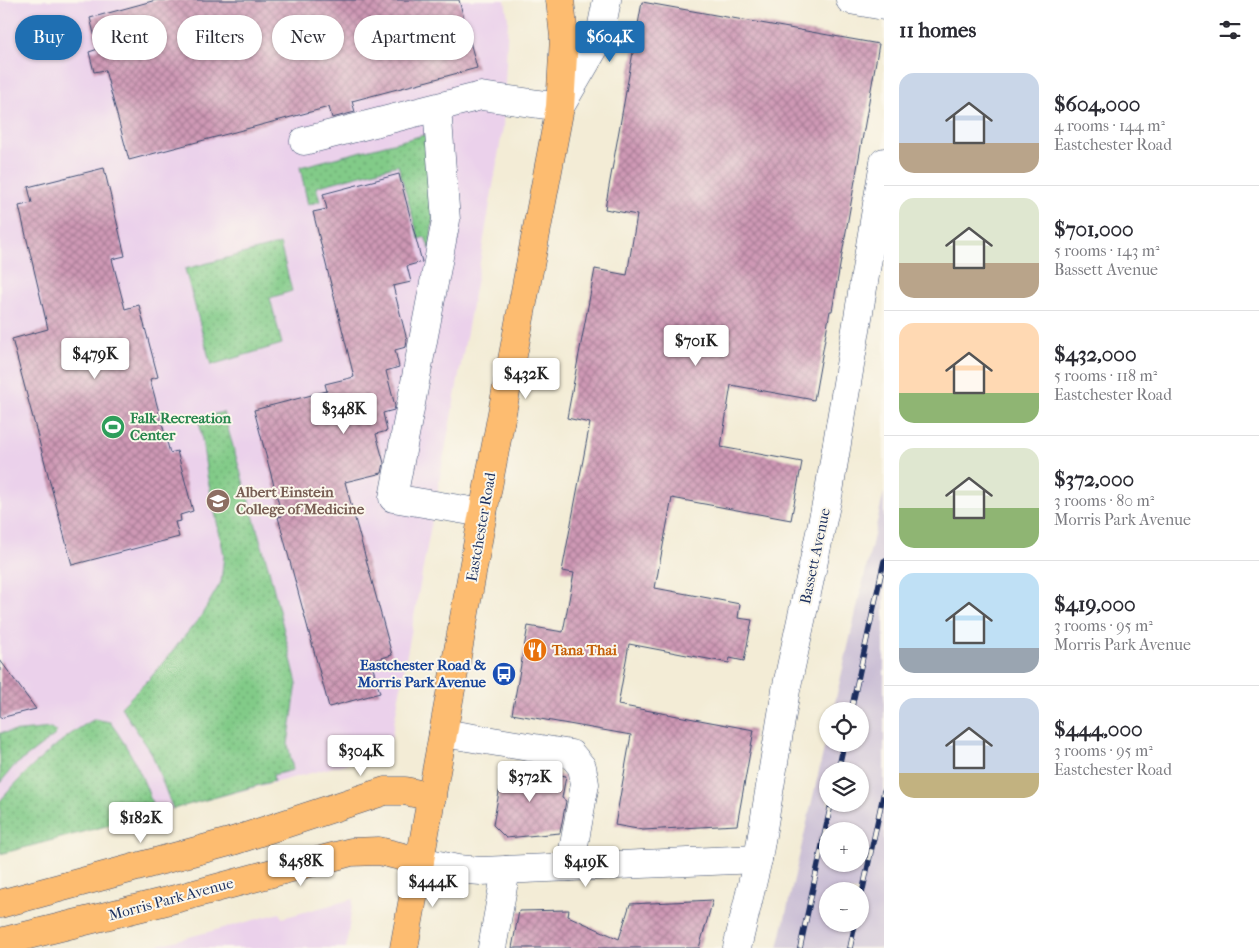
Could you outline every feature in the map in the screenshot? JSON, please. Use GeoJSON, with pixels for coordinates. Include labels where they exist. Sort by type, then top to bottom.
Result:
{"type":"FeatureCollection","features":[{"type":"Feature","properties":{"kind":"main road","name":"Eastchester Road"},"geometry":{"type":"LineString","coordinates":[[404,948],[483,513],[560,107],[564,37],[560,0]]}},
{"type":"Feature","properties":{"kind":"main road"},"geometry":{"type":"LineString","coordinates":[[0,904],[233,841],[385,792],[405,791],[432,797]]}},
{"type":"Feature","properties":{"kind":"main road","name":"Morris Park Avenue"},"geometry":{"type":"LineString","coordinates":[[0,942],[183,897],[351,852],[379,851],[420,861]]}},
{"type":"Feature","properties":{"kind":"street","name":"Eastchester Road"},"geometry":{"type":"LineString","coordinates":[[560,107],[599,40],[606,0]]}},
{"type":"Feature","properties":{"kind":"street"},"geometry":{"type":"LineString","coordinates":[[850,0],[884,6]]}},
{"type":"Feature","properties":{"kind":"street"},"geometry":{"type":"LineString","coordinates":[[304,141],[481,96],[560,107]]}},
{"type":"Feature","properties":{"kind":"street"},"geometry":{"type":"LineString","coordinates":[[437,108],[446,220],[393,498],[483,513]]}},
{"type":"Feature","properties":{"kind":"street","name":"Bassett Avenue"},"geometry":{"type":"LineString","coordinates":[[737,948],[758,859],[786,690],[829,491],[884,162]]}},
{"type":"Feature","properties":{"kind":"street"},"geometry":{"type":"LineString","coordinates":[[443,733],[571,754],[582,767],[585,784],[570,868]]}},
{"type":"Feature","properties":{"kind":"street","name":"Morris Park Avenue"},"geometry":{"type":"LineString","coordinates":[[420,861],[457,869],[506,870],[758,859]]}},
{"type":"Feature","properties":{"kind":"street"},"geometry":{"type":"LineString","coordinates":[[492,948],[506,870]]}},
{"type":"Feature","properties":{"kind":"shaded area","name":"Albert Einstein College of Medicine"},"geometry":{"type":"Polygon","coordinates":[[[0,0],[505,0],[508,19],[503,127],[480,262],[391,740],[376,756],[0,854],[0,0]]]}},
{"type":"Feature","properties":{"kind":"shaded area"},"geometry":{"type":"Polygon","coordinates":[[[884,492],[884,948],[778,948],[819,771],[819,812],[869,812],[869,762],[821,762],[823,752],[869,752],[869,702],[835,702],[884,492]]]}},
{"type":"Feature","properties":{"kind":"shaded area"},"geometry":{"type":"Polygon","coordinates":[[[353,899],[346,948],[147,948],[280,913],[282,918],[353,899]]]}},
{"type":"Feature","properties":{"kind":"green space"},"geometry":{"type":"Polygon","coordinates":[[[428,134],[429,186],[434,206],[430,249],[425,237],[419,239],[398,165],[316,187],[320,201],[308,205],[300,167],[428,134]]]}},
{"type":"Feature","properties":{"kind":"green space"},"geometry":{"type":"Polygon","coordinates":[[[280,244],[292,291],[270,298],[282,344],[211,365],[185,269],[280,244]]]}},
{"type":"Feature","properties":{"kind":"green space"},"geometry":{"type":"Polygon","coordinates":[[[223,412],[269,570],[297,683],[288,744],[293,770],[273,775],[274,781],[173,809],[151,752],[121,707],[152,676],[201,616],[221,582],[224,555],[207,475],[199,418],[223,412]]]}},
{"type":"Feature","properties":{"kind":"green space"},"geometry":{"type":"Polygon","coordinates":[[[95,719],[110,722],[137,766],[155,813],[0,854],[0,801],[56,745],[95,719]]]}},
{"type":"Feature","properties":{"kind":"green space"},"geometry":{"type":"Polygon","coordinates":[[[51,728],[56,732],[55,735],[13,767],[0,783],[0,733],[51,728]]]}},
{"type":"Feature","properties":{"kind":"building"},"geometry":{"type":"Polygon","coordinates":[[[156,0],[459,0],[463,15],[354,15],[354,60],[474,60],[474,57],[477,68],[352,101],[355,112],[332,118],[329,107],[129,160],[105,70],[94,72],[89,52],[92,51],[92,60],[167,60],[167,15],[101,15],[156,0]]]}},
{"type":"Feature","properties":{"kind":"building"},"geometry":{"type":"Polygon","coordinates":[[[642,2],[879,44],[832,311],[830,311],[814,400],[731,385],[721,447],[802,462],[791,520],[672,498],[655,588],[740,604],[738,618],[752,620],[744,661],[730,658],[729,663],[629,644],[618,705],[754,730],[737,825],[643,830],[615,825],[631,735],[512,714],[528,626],[563,632],[574,573],[562,571],[590,423],[567,418],[595,269],[627,275],[637,215],[605,209],[642,2]]]}},
{"type":"Feature","properties":{"kind":"building"},"geometry":{"type":"Polygon","coordinates":[[[104,168],[125,256],[112,259],[125,309],[139,305],[158,377],[150,379],[170,453],[177,451],[193,511],[180,515],[181,521],[175,522],[179,537],[72,565],[12,339],[48,329],[19,206],[32,203],[28,187],[104,168]]]}},
{"type":"Feature","properties":{"kind":"building"},"geometry":{"type":"Polygon","coordinates":[[[399,174],[422,262],[407,266],[411,282],[393,286],[407,340],[406,347],[395,350],[399,367],[386,371],[395,406],[394,410],[383,413],[387,431],[376,434],[384,463],[382,473],[345,482],[392,655],[371,661],[380,693],[329,707],[278,517],[282,516],[254,410],[327,391],[325,384],[354,377],[313,212],[327,209],[323,194],[399,174]]]}},
{"type":"Feature","properties":{"kind":"building"},"geometry":{"type":"Polygon","coordinates":[[[0,660],[36,709],[0,718],[0,660]]]}},
{"type":"Feature","properties":{"kind":"building"},"geometry":{"type":"Polygon","coordinates":[[[504,765],[566,776],[562,798],[566,801],[560,833],[506,838],[493,825],[504,765]]]}},
{"type":"Feature","properties":{"kind":"building"},"geometry":{"type":"Polygon","coordinates":[[[713,900],[699,948],[512,948],[519,911],[569,910],[568,916],[619,939],[630,904],[713,900]]]}},
{"type":"Feature","properties":{"kind":"railway"},"geometry":{"type":"LineString","coordinates":[[853,702],[884,561]]}},
{"type":"Feature","properties":{"kind":"railway"},"geometry":{"type":"LineString","coordinates":[[840,762],[842,752]]}},
{"type":"Feature","properties":{"kind":"railway"},"geometry":{"type":"LineString","coordinates":[[864,882],[884,791]]}},
{"type":"Feature","properties":{"kind":"railway"},"geometry":{"type":"LineString","coordinates":[[800,948],[829,812]]}},
{"type":"Feature","properties":{"kind":"railway"},"geometry":{"type":"LineString","coordinates":[[850,948],[853,932]]}},
{"type":"Feature","properties":{"kind":"place","name":"Falk Recreation Center"},"geometry":{"type":"Point","coordinates":[113,427]}},
{"type":"Feature","properties":{"kind":"place","name":"Albert Einstein College of Medicine"},"geometry":{"type":"Point","coordinates":[218,501]}},
{"type":"Feature","properties":{"kind":"place","name":"Tana Thai"},"geometry":{"type":"Point","coordinates":[535,650]}},
{"type":"Feature","properties":{"kind":"place","name":"Eastchester Road & Morris Park Avenue"},"geometry":{"type":"Point","coordinates":[504,674]}}]}
